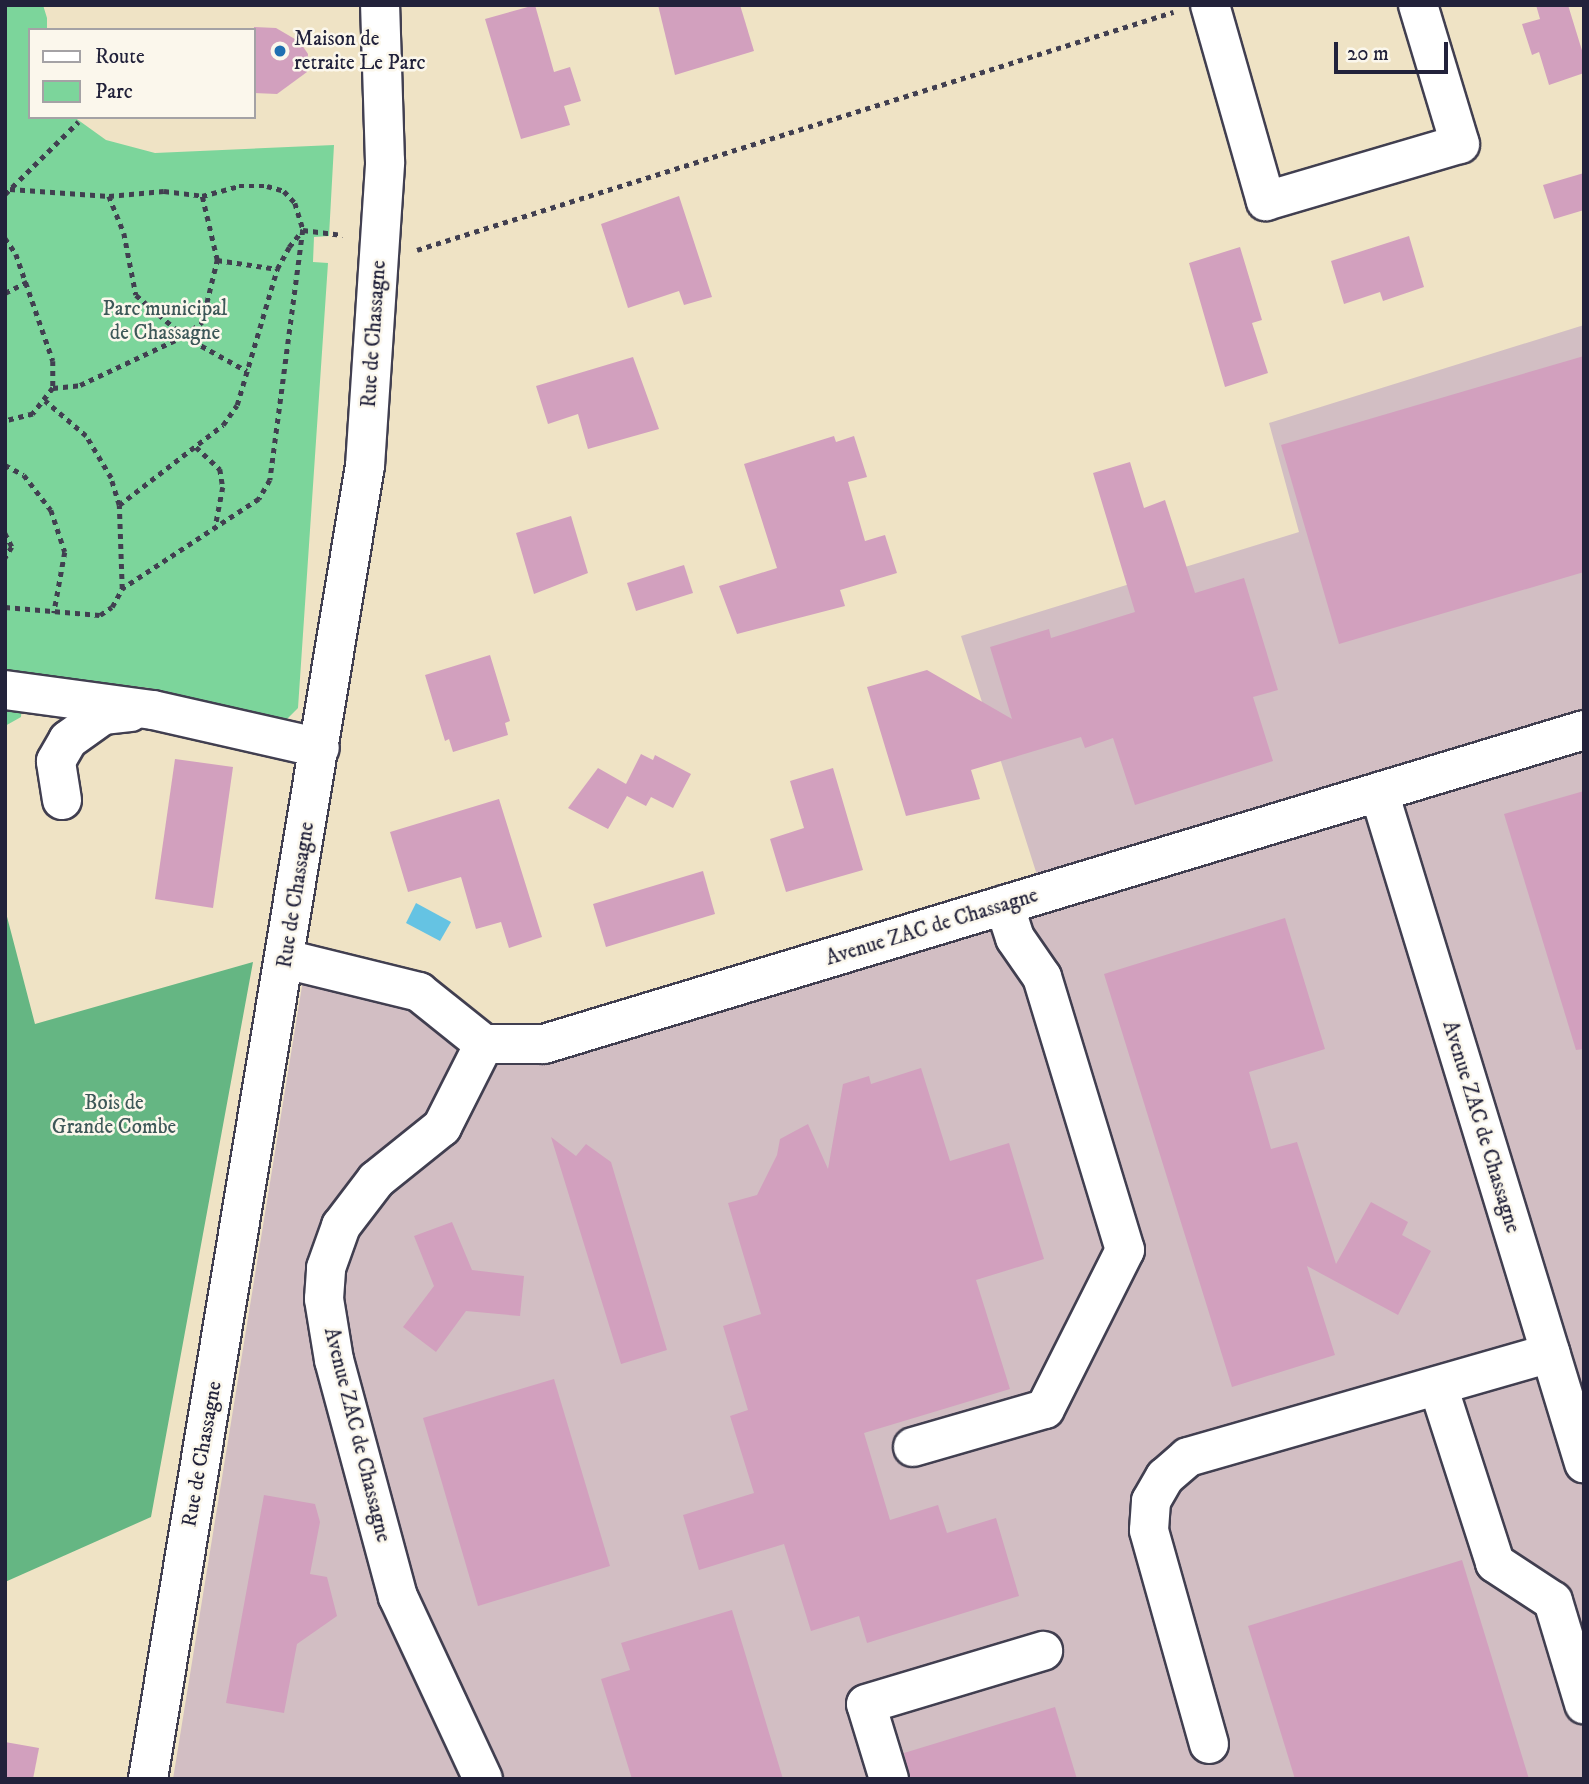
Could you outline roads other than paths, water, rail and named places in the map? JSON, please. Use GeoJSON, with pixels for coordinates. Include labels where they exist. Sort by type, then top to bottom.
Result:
{"type":"FeatureCollection","features":[{"type":"Feature","properties":{"kind":"street","name":"Rue de Chassagne"},"geometry":{"type":"LineString","coordinates":[[148,1779],[365,466],[385,162],[380,5]]}},
{"type":"Feature","properties":{"kind":"street"},"geometry":{"type":"LineString","coordinates":[[1196,7],[1266,201],[1460,144],[1418,5]]}},
{"type":"Feature","properties":{"kind":"street"},"geometry":{"type":"LineString","coordinates":[[5,690],[153,710],[320,748]]}},
{"type":"Feature","properties":{"kind":"street"},"geometry":{"type":"LineString","coordinates":[[62,800],[56,761],[79,728],[103,715],[153,710]]}},
{"type":"Feature","properties":{"kind":"street","name":"Avenue ZAC de Chassagne"},"geometry":{"type":"LineString","coordinates":[[483,1779],[398,1597],[334,1360],[324,1299],[326,1268],[341,1226],[376,1180],[442,1127],[484,1044],[544,1044],[1584,730]]}},
{"type":"Feature","properties":{"kind":"street","name":"Avenue ZAC de Chassagne"},"geometry":{"type":"LineString","coordinates":[[1379,792],[1584,1463]]}},
{"type":"Feature","properties":{"kind":"street"},"geometry":{"type":"LineString","coordinates":[[913,1447],[1045,1409],[1125,1250],[1042,977],[1015,938],[1004,905]]}},
{"type":"Feature","properties":{"kind":"street"},"geometry":{"type":"LineString","coordinates":[[285,959],[419,992],[484,1044]]}},
{"type":"Feature","properties":{"kind":"street"},"geometry":{"type":"LineString","coordinates":[[1209,1744],[1149,1531],[1151,1501],[1165,1477],[1188,1457],[1550,1353]]}},
{"type":"Feature","properties":{"kind":"street"},"geometry":{"type":"LineString","coordinates":[[1438,1386],[1495,1563],[1553,1601],[1584,1704]]}},
{"type":"Feature","properties":{"kind":"street"},"geometry":{"type":"LineString","coordinates":[[889,1779],[866,1704],[1043,1651]]}},
{"type":"Feature","properties":{"kind":"water"},"geometry":{"type":"Polygon","coordinates":[[[416,903],[451,922],[440,941],[406,923],[416,903]]]}},
{"type":"Feature","properties":{"kind":"place","name":"Maison de retraite Le Parc"},"geometry":{"type":"Point","coordinates":[280,51]}},
{"type":"Feature","properties":{"kind":"park label","name":"Parc municipal de Chassagne"},"geometry":{"type":"Point","coordinates":[165,321]}},
{"type":"Feature","properties":{"kind":"park label","name":"Bois de Grande Combe"},"geometry":{"type":"Point","coordinates":[114,1115]}}]}
